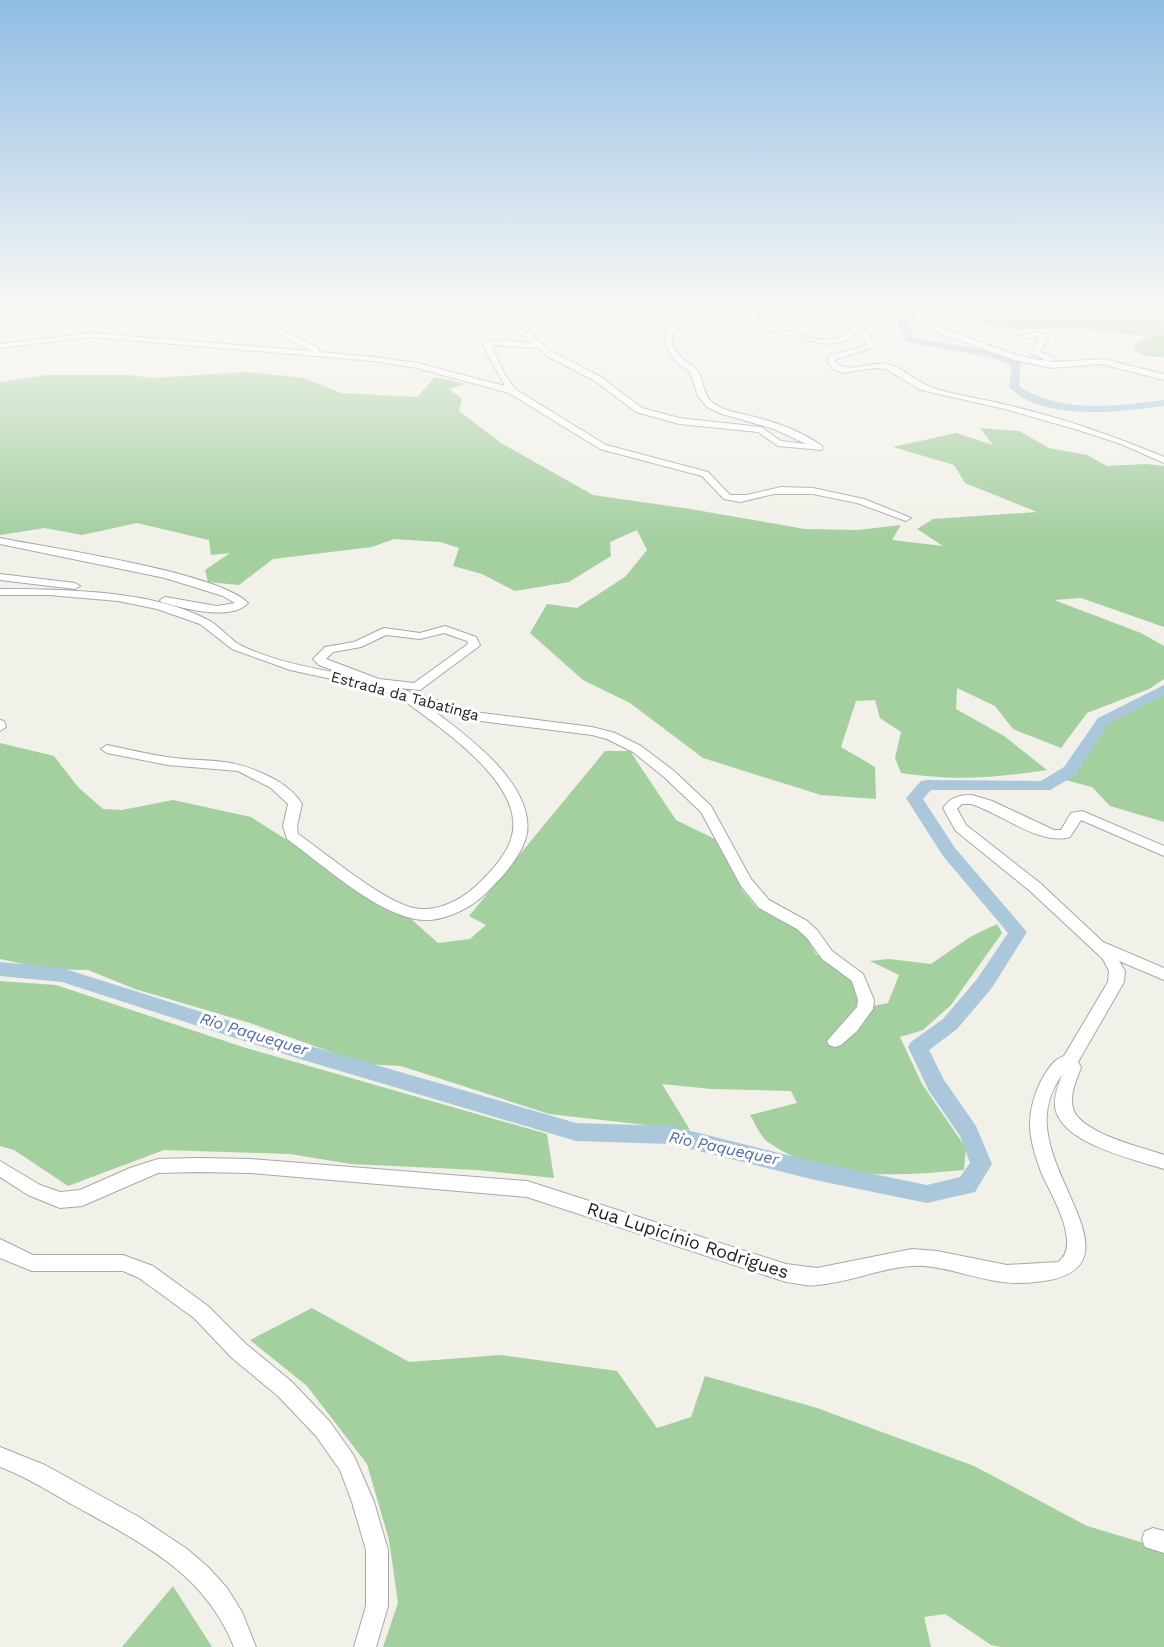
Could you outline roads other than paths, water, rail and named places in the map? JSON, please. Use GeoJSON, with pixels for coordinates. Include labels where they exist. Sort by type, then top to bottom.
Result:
{"type":"FeatureCollection","features":[{"type":"Feature","properties":{"kind":"street"},"geometry":{"type":"LineString","coordinates":[[496,387],[512,391],[603,447],[705,474],[712,479],[718,491],[728,498],[746,498],[783,490],[825,493],[868,503],[906,518]]}},
{"type":"Feature","properties":{"kind":"street"},"geometry":{"type":"LineString","coordinates":[[509,387],[512,391]]}},
{"type":"Feature","properties":{"kind":"street"},"geometry":{"type":"LineString","coordinates":[[607,387],[632,407],[645,412],[679,421],[761,430],[781,443],[819,448],[773,427],[717,409],[706,401],[698,387]]}},
{"type":"Feature","properties":{"kind":"street"},"geometry":{"type":"LineString","coordinates":[[923,387],[1095,432],[1164,460]]}},
{"type":"Feature","properties":{"kind":"street"},"geometry":{"type":"LineString","coordinates":[[0,541],[179,579],[219,590],[242,603],[236,609],[222,610],[156,598],[118,598]]}},
{"type":"Feature","properties":{"kind":"street"},"geometry":{"type":"LineString","coordinates":[[0,577],[118,592],[134,597]]}},
{"type":"Feature","properties":{"kind":"street","name":"Estrada da Tabatinga"},"geometry":{"type":"LineString","coordinates":[[0,592],[49,592],[118,598],[176,610],[204,622],[236,647],[294,668],[376,684],[473,716],[572,728],[611,736],[638,749],[658,764],[706,809],[753,892],[764,904],[807,929],[827,955],[858,978],[866,1000],[865,1009],[851,1027],[835,1041]]}},
{"type":"Feature","properties":{"kind":"street"},"geometry":{"type":"LineString","coordinates":[[445,629],[469,637],[475,643],[416,687],[376,684],[323,663],[319,658],[329,649],[357,645],[384,631],[420,636],[445,629]]}},
{"type":"Feature","properties":{"kind":"street"},"geometry":{"type":"LineString","coordinates":[[107,749],[168,761],[230,766],[261,777],[291,796],[295,804],[290,826],[292,836],[375,894],[404,911],[415,914],[437,912],[469,900],[481,890],[516,844],[520,832],[519,817],[515,803],[504,783],[483,755],[456,731],[402,693]]}},
{"type":"Feature","properties":{"kind":"street"},"geometry":{"type":"LineString","coordinates":[[1164,851],[1084,816],[1076,816],[1066,833],[1058,837],[1042,832],[986,804],[964,799],[953,803],[950,808],[952,816],[971,837],[1035,887],[1098,945],[1108,955],[1116,971],[1116,982],[1070,1062],[1073,1067],[1063,1095],[1065,1114],[1078,1129],[1094,1138],[1164,1162]]}},
{"type":"Feature","properties":{"kind":"street"},"geometry":{"type":"LineString","coordinates":[[1098,945],[1164,974]]}},
{"type":"Feature","properties":{"kind":"street","name":"Rua Lupicínio Rodrigues"},"geometry":{"type":"LineString","coordinates":[[0,1168],[34,1190],[60,1200],[82,1198],[136,1173],[158,1166],[199,1165],[250,1166],[527,1189],[786,1273],[815,1277],[900,1260],[924,1258],[986,1272],[1017,1274],[1066,1267],[1076,1258],[1077,1242],[1063,1196],[1046,1164],[1039,1138],[1036,1113],[1045,1089],[1060,1065],[1070,1062]]}},
{"type":"Feature","properties":{"kind":"street"},"geometry":{"type":"LineString","coordinates":[[0,1247],[32,1263],[123,1263],[146,1272],[201,1312],[239,1351],[285,1389],[323,1429],[347,1463],[363,1502],[377,1550],[376,1606],[365,1647]]}},
{"type":"Feature","properties":{"kind":"street"},"geometry":{"type":"LineString","coordinates":[[0,1457],[36,1471],[131,1523],[189,1563],[222,1601],[242,1635],[245,1647]]}},
{"type":"Feature","properties":{"kind":"waterway"},"geometry":{"type":"LineString","coordinates":[[1014,387],[1036,400],[1069,407],[1117,408],[1164,403]]}},
{"type":"Feature","properties":{"kind":"waterway","name":"Rio Paquequer"},"geometry":{"type":"LineString","coordinates":[[0,969],[62,975],[300,1051],[576,1132],[671,1135],[815,1171],[927,1194],[967,1185],[981,1164],[969,1132],[936,1085],[918,1047],[950,1024],[984,984],[1018,932],[949,852],[914,798],[927,785],[1044,786],[1070,771],[1103,721],[1164,689]]}}]}
